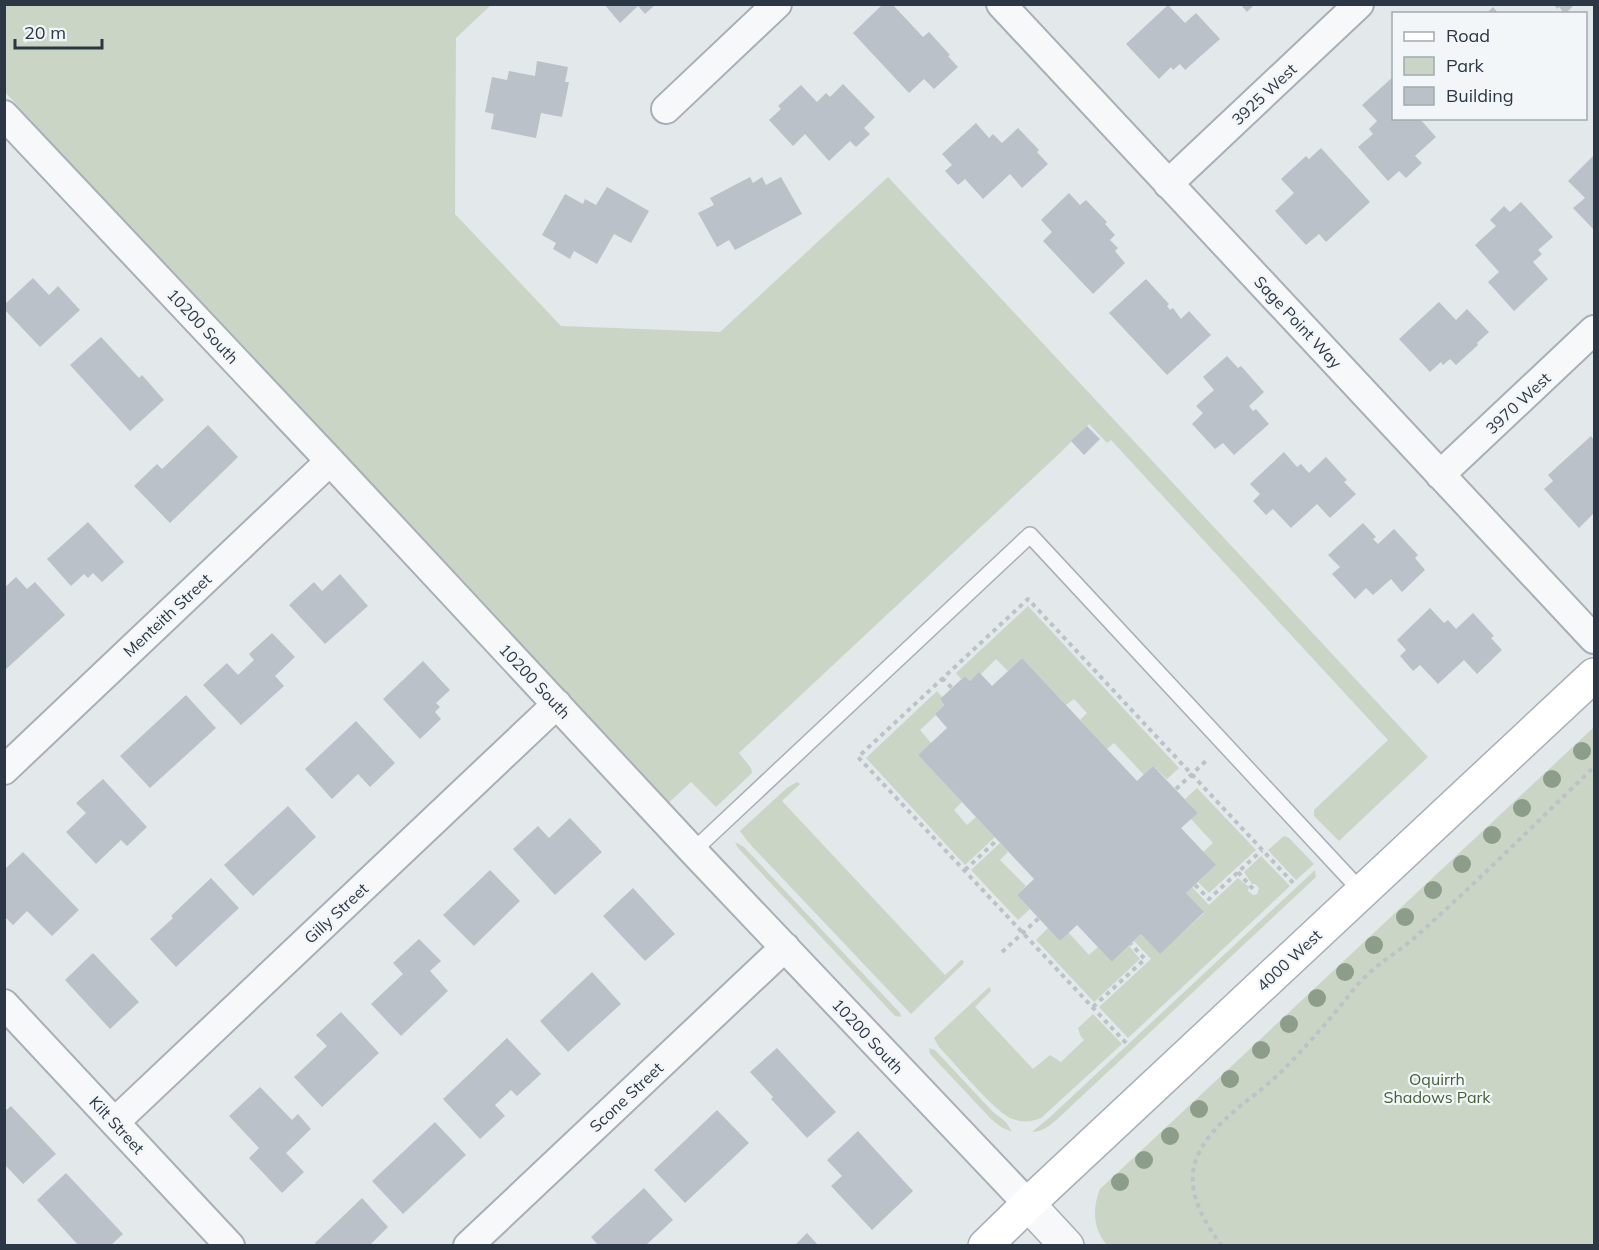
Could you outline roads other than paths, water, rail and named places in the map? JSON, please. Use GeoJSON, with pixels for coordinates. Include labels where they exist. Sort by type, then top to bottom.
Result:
{"type":"FeatureCollection","features":[{"type":"Feature","properties":{"kind":"main road","name":"4000 West"},"geometry":{"type":"LineString","coordinates":[[985,1245],[1594,675]]}},
{"type":"Feature","properties":{"kind":"street"},"geometry":{"type":"LineString","coordinates":[[666,109],[777,4]]}},
{"type":"Feature","properties":{"kind":"street","name":"Sage Point Way"},"geometry":{"type":"LineString","coordinates":[[1001,4],[1594,639]]}},
{"type":"Feature","properties":{"kind":"street","name":"3925 West"},"geometry":{"type":"LineString","coordinates":[[1168,184],[1359,4]]}},
{"type":"Feature","properties":{"kind":"street","name":"10200 South"},"geometry":{"type":"LineString","coordinates":[[4,115],[330,461],[693,852],[1067,1245]]}},
{"type":"Feature","properties":{"kind":"street","name":"3970 West"},"geometry":{"type":"LineString","coordinates":[[1440,475],[1594,330]]}},
{"type":"Feature","properties":{"kind":"street","name":"Menteith Street"},"geometry":{"type":"LineString","coordinates":[[4,770],[330,461]]}},
{"type":"Feature","properties":{"kind":"street","name":"Gilly Street"},"geometry":{"type":"LineString","coordinates":[[115,1122],[557,704]]}},
{"type":"Feature","properties":{"kind":"street","name":"Scone Street"},"geometry":{"type":"LineString","coordinates":[[468,1245],[785,947]]}},
{"type":"Feature","properties":{"kind":"street","name":"Kilt Street"},"geometry":{"type":"LineString","coordinates":[[4,1004],[230,1245]]}},
{"type":"Feature","properties":{"kind":"lane"},"geometry":{"type":"LineString","coordinates":[[693,852],[1030,535],[1362,892]]}},
{"type":"Feature","properties":{"kind":"park label","name":"Oquirrh Shadows Park"},"geometry":{"type":"Point","coordinates":[1437,1088]}}]}
